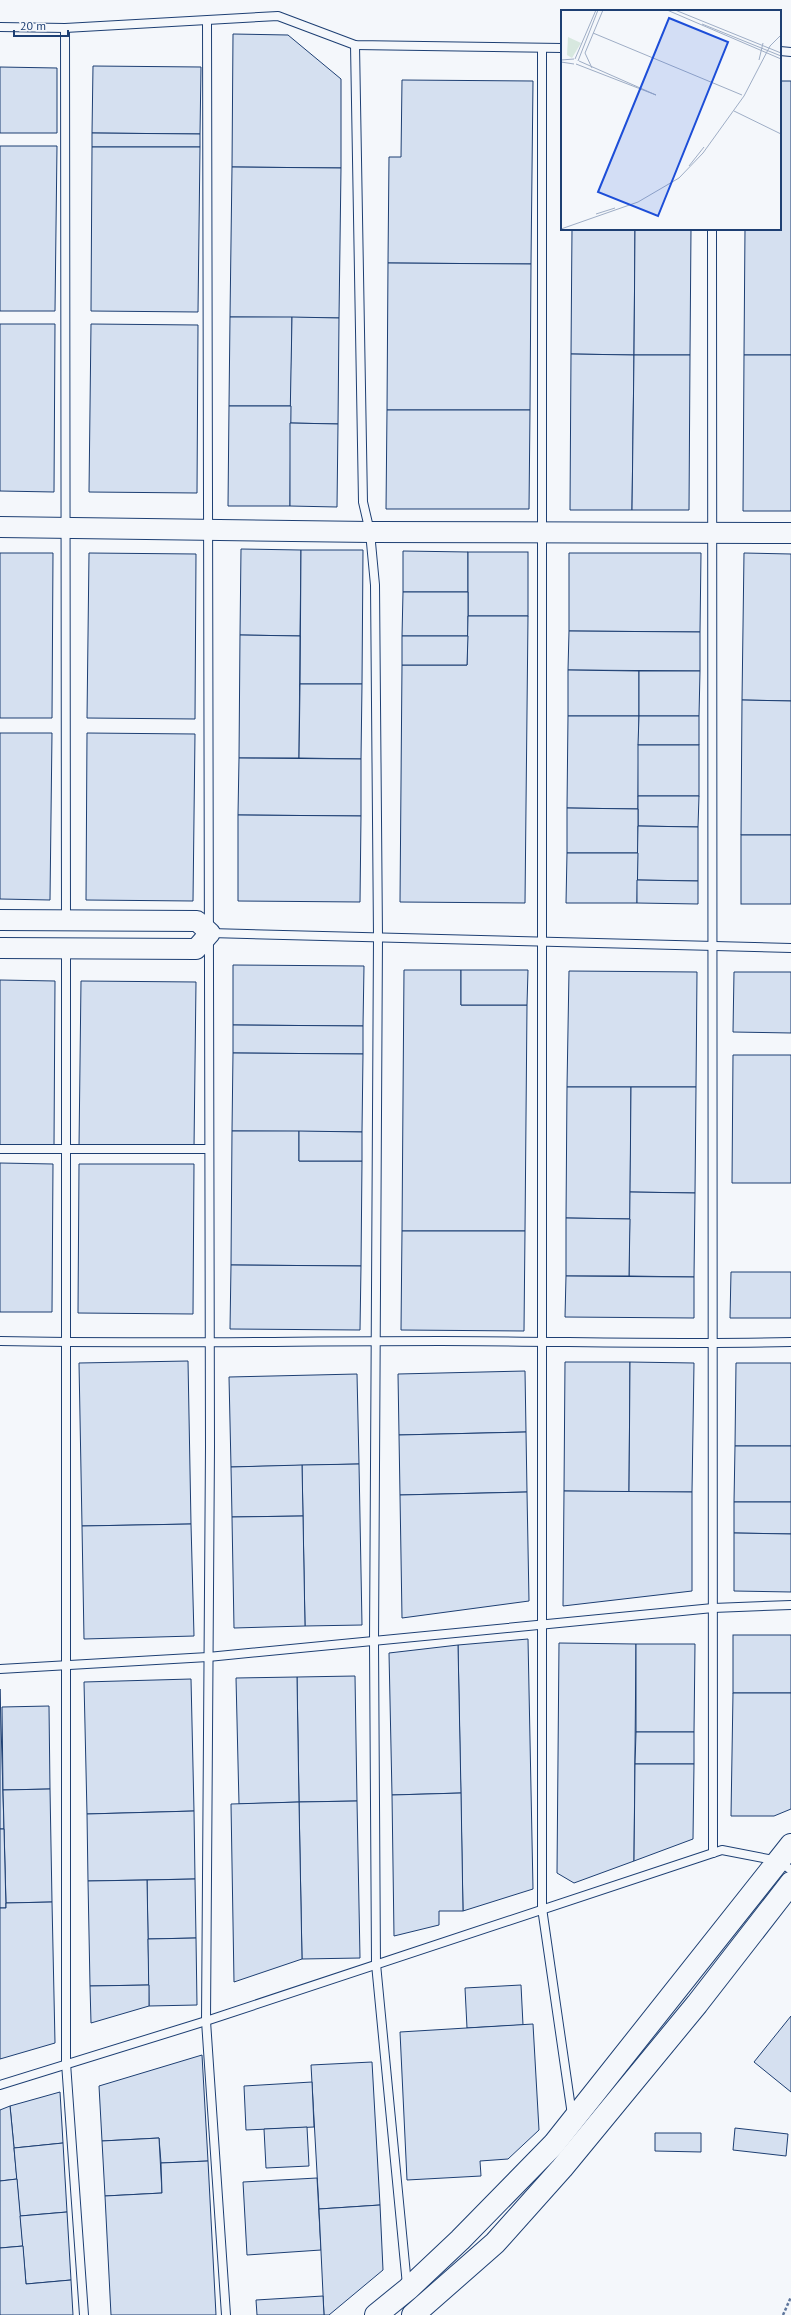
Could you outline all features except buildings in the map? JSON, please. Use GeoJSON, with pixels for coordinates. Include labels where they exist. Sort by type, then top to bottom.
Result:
{"type":"FeatureCollection","features":[{"type":"Feature","properties":{"kind":"main road"},"geometry":{"type":"LineString","coordinates":[[376,2315],[408,2289],[460,2240],[548,2149],[787,1859]]}},
{"type":"Feature","properties":{"kind":"main road"},"geometry":{"type":"LineString","coordinates":[[413,2315],[495,2242],[562,2168],[697,2004],[791,1883]]}},
{"type":"Feature","properties":{"kind":"street"},"geometry":{"type":"LineString","coordinates":[[0,527],[208,528],[370,532],[543,531],[791,533]]}},
{"type":"Feature","properties":{"kind":"street"},"geometry":{"type":"LineString","coordinates":[[0,920],[197,921],[210,932],[196,949],[0,948]]}},
{"type":"Feature","properties":{"kind":"lane"},"geometry":{"type":"LineString","coordinates":[[0,27],[65,28],[278,16],[355,45],[561,48]]}},
{"type":"Feature","properties":{"kind":"lane"},"geometry":{"type":"LineString","coordinates":[[207,21],[210,932],[208,1148],[206,2021],[226,2315]]}},
{"type":"Feature","properties":{"kind":"lane"},"geometry":{"type":"LineString","coordinates":[[65,28],[66,920]]}},
{"type":"Feature","properties":{"kind":"lane"},"geometry":{"type":"LineString","coordinates":[[355,45],[363,502],[370,532],[375,585],[378,937],[374,1642],[376,1964],[408,2289]]}},
{"type":"Feature","properties":{"kind":"lane"},"geometry":{"type":"LineString","coordinates":[[542,48],[544,1624],[542,1908],[572,2119]]}},
{"type":"Feature","properties":{"kind":"lane"},"geometry":{"type":"LineString","coordinates":[[712,230],[712,1853]]}},
{"type":"Feature","properties":{"kind":"lane"},"geometry":{"type":"LineString","coordinates":[[210,932],[791,948]]}},
{"type":"Feature","properties":{"kind":"lane"},"geometry":{"type":"LineString","coordinates":[[66,948],[66,2063],[84,2315]]}},
{"type":"Feature","properties":{"kind":"lane"},"geometry":{"type":"LineString","coordinates":[[0,1149],[208,1148]]}},
{"type":"Feature","properties":{"kind":"lane"},"geometry":{"type":"LineString","coordinates":[[0,1341],[208,1344],[375,1341],[543,1341],[713,1344],[791,1342]]}},
{"type":"Feature","properties":{"kind":"lane"},"geometry":{"type":"LineString","coordinates":[[0,1669],[208,1657],[713,1608],[791,1605]]}},
{"type":"Feature","properties":{"kind":"lane"},"geometry":{"type":"LineString","coordinates":[[0,2085],[66,2063],[206,2021],[542,1908],[722,1850],[787,1859]]}},
{"type":"Feature","properties":{"kind":"path"},"geometry":{"type":"LineString","coordinates":[[783,2315],[791,2297]]}}]}
